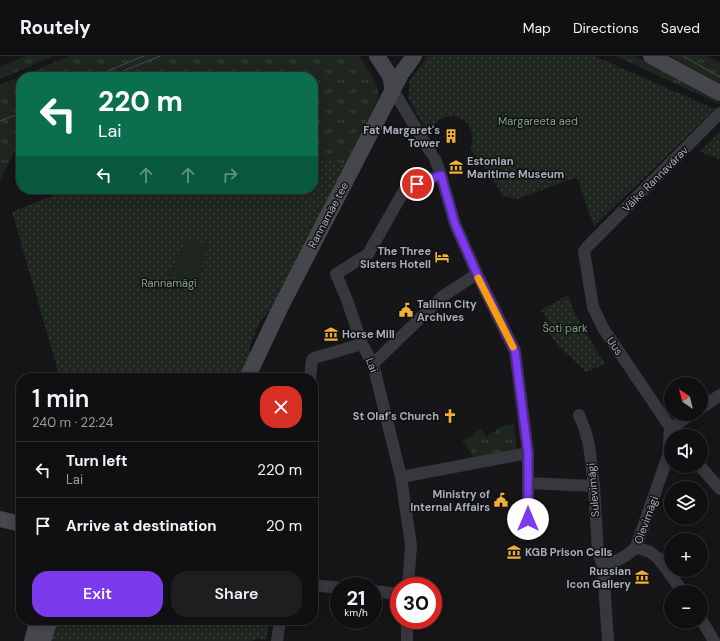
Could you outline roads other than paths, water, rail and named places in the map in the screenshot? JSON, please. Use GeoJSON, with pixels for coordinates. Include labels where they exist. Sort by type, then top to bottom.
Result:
{"type":"FeatureCollection","features":[{"type":"Feature","properties":{"kind":"main road"},"geometry":{"type":"LineString","coordinates":[[378,56],[390,76],[393,90]]}},
{"type":"Feature","properties":{"kind":"main road","name":"Rannamäe tee"},"geometry":{"type":"LineString","coordinates":[[250,373],[281,306],[401,74],[414,56]]}},
{"type":"Feature","properties":{"kind":"main road"},"geometry":{"type":"LineString","coordinates":[[651,56],[720,93]]}},
{"type":"Feature","properties":{"kind":"main road"},"geometry":{"type":"LineString","coordinates":[[0,519],[16,523]]}},
{"type":"Feature","properties":{"kind":"main road"},"geometry":{"type":"LineString","coordinates":[[32,641],[37,625]]}},
{"type":"Feature","properties":{"kind":"main road"},"geometry":{"type":"LineString","coordinates":[[43,641],[48,625]]}},
{"type":"Feature","properties":{"kind":"street"},"geometry":{"type":"LineString","coordinates":[[393,90],[433,156],[441,175],[455,224],[477,274],[515,351],[528,453],[528,532]]}},
{"type":"Feature","properties":{"kind":"street","name":"Väike Rannavärav"},"geometry":{"type":"LineString","coordinates":[[589,244],[720,113]]}},
{"type":"Feature","properties":{"kind":"street","name":"Lai"},"geometry":{"type":"LineString","coordinates":[[409,577],[411,544],[401,477],[373,364],[362,344],[347,300],[336,274],[368,254],[405,189],[441,175]]}},
{"type":"Feature","properties":{"kind":"street","name":"Uus"},"geometry":{"type":"LineString","coordinates":[[589,244],[584,251],[593,308],[603,328],[671,429]]}},
{"type":"Feature","properties":{"kind":"street"},"geometry":{"type":"LineString","coordinates":[[373,364],[443,296],[477,274]]}},
{"type":"Feature","properties":{"kind":"street"},"geometry":{"type":"LineString","coordinates":[[311,373],[312,360],[314,358],[362,344]]}},
{"type":"Feature","properties":{"kind":"street"},"geometry":{"type":"LineString","coordinates":[[708,403],[720,395]]}},
{"type":"Feature","properties":{"kind":"street","name":"Sulevimägi"},"geometry":{"type":"LineString","coordinates":[[579,415],[589,445],[594,486],[598,552],[603,566]]}},
{"type":"Feature","properties":{"kind":"street"},"geometry":{"type":"LineString","coordinates":[[676,429],[685,421]]}},
{"type":"Feature","properties":{"kind":"street"},"geometry":{"type":"LineString","coordinates":[[401,477],[528,453]]}},
{"type":"Feature","properties":{"kind":"street","name":"Olevimägi"},"geometry":{"type":"LineString","coordinates":[[603,566],[630,554],[636,547],[664,467]]}},
{"type":"Feature","properties":{"kind":"street"},"geometry":{"type":"LineString","coordinates":[[706,473],[720,489]]}},
{"type":"Feature","properties":{"kind":"street"},"geometry":{"type":"LineString","coordinates":[[528,483],[594,486]]}},
{"type":"Feature","properties":{"kind":"street"},"geometry":{"type":"LineString","coordinates":[[636,547],[650,552],[658,558],[679,585]]}},
{"type":"Feature","properties":{"kind":"street"},"geometry":{"type":"LineString","coordinates":[[603,566],[608,641]]}},
{"type":"Feature","properties":{"kind":"street"},"geometry":{"type":"LineString","coordinates":[[318,586],[330,587]]}},
{"type":"Feature","properties":{"kind":"street"},"geometry":{"type":"LineString","coordinates":[[277,641],[279,625]]}},
{"type":"Feature","properties":{"kind":"street"},"geometry":{"type":"LineString","coordinates":[[407,629],[407,641]]}},
{"type":"Feature","properties":{"kind":"street"},"geometry":{"type":"LineString","coordinates":[[707,629],[714,641]]}},
{"type":"Feature","properties":{"kind":"tram line"},"geometry":{"type":"LineString","coordinates":[[105,72],[144,56]]}},
{"type":"Feature","properties":{"kind":"tram line"},"geometry":{"type":"LineString","coordinates":[[121,72],[160,56]]}},
{"type":"Feature","properties":{"kind":"tram line"},"geometry":{"type":"LineString","coordinates":[[683,56],[720,77]]}},
{"type":"Feature","properties":{"kind":"tram line"},"geometry":{"type":"LineString","coordinates":[[0,121],[16,115]]}},
{"type":"Feature","properties":{"kind":"place","name":"Fat Margaret's Tower"},"geometry":{"type":"Point","coordinates":[451,136]}},
{"type":"Feature","properties":{"kind":"place","name":"Estonian Maritime Museum"},"geometry":{"type":"Point","coordinates":[456,167]}},
{"type":"Feature","properties":{"kind":"place","name":"The Three Sisters Hotell"},"geometry":{"type":"Point","coordinates":[442,257]}},
{"type":"Feature","properties":{"kind":"place","name":"Tallinn City Archives"},"geometry":{"type":"Point","coordinates":[406,310]}},
{"type":"Feature","properties":{"kind":"place","name":"Horse Mill"},"geometry":{"type":"Point","coordinates":[331,334]}},
{"type":"Feature","properties":{"kind":"place","name":"St Olaf's Church"},"geometry":{"type":"Point","coordinates":[450,416]}},
{"type":"Feature","properties":{"kind":"place","name":"Ministry of Internal Affairs"},"geometry":{"type":"Point","coordinates":[501,500]}},
{"type":"Feature","properties":{"kind":"place","name":"KGB Prison Cells"},"geometry":{"type":"Point","coordinates":[514,552]}},
{"type":"Feature","properties":{"kind":"place","name":"Russian Icon Gallery"},"geometry":{"type":"Point","coordinates":[642,577]}},
{"type":"Feature","properties":{"kind":"park label","name":"Margareeta aed"},"geometry":{"type":"Point","coordinates":[538,121]}},
{"type":"Feature","properties":{"kind":"park label","name":"Rannamägi"},"geometry":{"type":"Point","coordinates":[169,283]}},
{"type":"Feature","properties":{"kind":"park label","name":"Šoti park"},"geometry":{"type":"Point","coordinates":[565,328]}}]}
